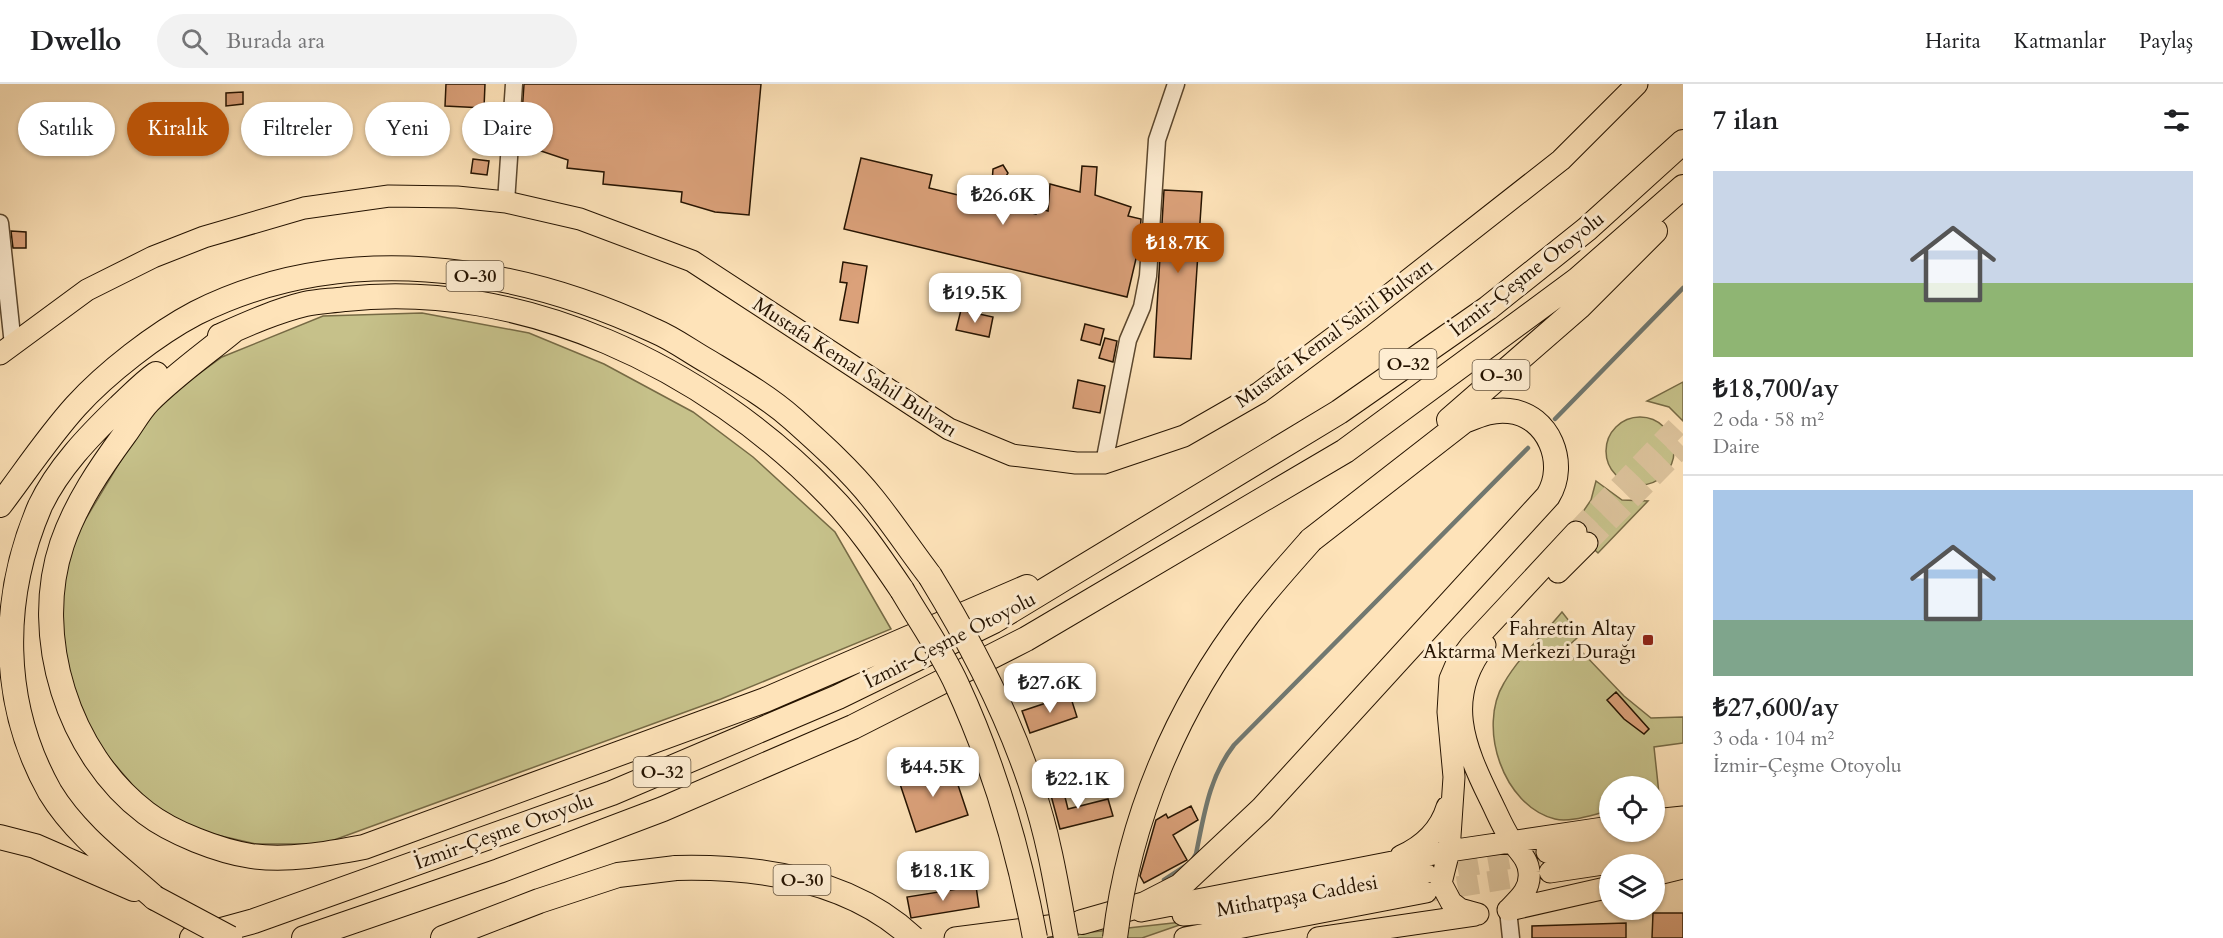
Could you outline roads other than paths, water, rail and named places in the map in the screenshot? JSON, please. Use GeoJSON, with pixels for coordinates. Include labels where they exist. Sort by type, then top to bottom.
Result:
{"type":"FeatureCollection","features":[{"type":"Feature","properties":{"kind":"highway","name":"İzmir-Çeşme Otoyolu"},"geometry":{"type":"LineString","coordinates":[[192,938],[254,921],[612,793],[838,698],[994,621],[1339,412],[1488,308],[1587,230],[1683,142]]}},
{"type":"Feature","properties":{"kind":"highway","name":"İzmir-Çeşme Otoyolu"},"geometry":{"type":"LineString","coordinates":[[304,938],[499,871],[663,809],[853,728],[1026,639],[1346,452],[1577,280],[1683,187]]}},
{"type":"Feature","properties":{"kind":"highway","name":"O-30"},"geometry":{"type":"LineString","coordinates":[[1115,938],[1120,890],[1151,786],[1205,676],[1249,613],[1311,540],[1580,307],[1683,201]]}},
{"type":"Feature","properties":{"kind":"highway","name":"O-30"},"geometry":{"type":"LineString","coordinates":[[0,505],[76,406],[130,359],[195,314],[243,293],[298,277],[339,269],[425,269],[530,286],[595,305],[658,332],[719,368],[791,417],[872,497],[930,576],[966,639],[1022,759],[1052,865],[1074,930]]}},
{"type":"Feature","properties":{"kind":"highway","name":"O-30"},"geometry":{"type":"LineString","coordinates":[[233,331],[306,304],[376,296],[418,296],[463,301],[535,317],[588,335],[649,361],[710,396],[772,441],[828,493],[869,541],[902,590],[956,683],[972,722],[1023,872],[1035,938]]}},
{"type":"Feature","properties":{"kind":"highway"},"geometry":{"type":"LineString","coordinates":[[233,331],[148,402],[90,482],[62,544],[52,594],[51,645],[63,696],[80,731],[114,782],[147,813],[188,836],[251,856],[309,857],[364,847],[765,700],[1109,551]]}},
{"type":"Feature","properties":{"kind":"highway"},"geometry":{"type":"LineString","coordinates":[[155,898],[74,826],[50,792],[35,764],[18,720],[9,686],[5,638],[8,605],[20,555],[40,505],[59,473],[91,434],[153,376],[194,347],[233,331]]}},
{"type":"Feature","properties":{"kind":"highway"},"geometry":{"type":"LineString","coordinates":[[1074,930],[1145,904],[1180,886],[1262,809],[1548,496],[1557,472],[1554,448],[1546,433],[1529,417],[1509,411],[1485,412],[1464,422],[1311,540]]}},
{"type":"Feature","properties":{"kind":"highway"},"geometry":{"type":"LineString","coordinates":[[0,837],[35,846],[155,898],[230,938]]}},
{"type":"Feature","properties":{"kind":"highway","name":"O-30"},"geometry":{"type":"LineString","coordinates":[[443,938],[539,901],[618,875],[676,868],[747,868],[814,884],[875,910],[913,938]]}},
{"type":"Feature","properties":{"kind":"main road","name":"Mustafa Kemal Sahil Bulvarı"},"geometry":{"type":"LineString","coordinates":[[6,350],[87,290],[153,257],[204,237],[304,208],[389,196],[457,197],[506,202],[580,219],[692,261],[949,429],[979,444],[1012,455],[1076,463],[1104,463],[1184,436],[1259,393],[1361,317],[1561,160],[1637,84]]}},
{"type":"Feature","properties":{"kind":"main road"},"geometry":{"type":"LineString","coordinates":[[1478,914],[1460,909],[1444,893],[1442,872],[1449,851],[1454,777],[1448,712],[1450,679],[1456,664],[1582,538],[1490,639],[1476,658],[1463,688],[1463,730],[1469,756],[1511,840],[1527,861],[1530,872],[1524,894],[1508,910]]}},
{"type":"Feature","properties":{"kind":"main road"},"geometry":{"type":"LineString","coordinates":[[1381,864],[1418,849],[1437,830],[1447,810],[1454,777]]}},
{"type":"Feature","properties":{"kind":"main road"},"geometry":{"type":"LineString","coordinates":[[1665,819],[1683,817]]}},
{"type":"Feature","properties":{"kind":"main road"},"geometry":{"type":"LineString","coordinates":[[1074,930],[1381,864],[1511,840],[1599,828]]}},
{"type":"Feature","properties":{"kind":"main road"},"geometry":{"type":"LineString","coordinates":[[1683,832],[1549,862],[1683,852]]}},
{"type":"Feature","properties":{"kind":"main road"},"geometry":{"type":"LineString","coordinates":[[1665,872],[1683,868]]}},
{"type":"Feature","properties":{"kind":"main road","name":"Mithatpaşa Caddesi"},"geometry":{"type":"LineString","coordinates":[[954,938],[1074,930],[1425,883],[1185,938]]}},
{"type":"Feature","properties":{"kind":"main road"},"geometry":{"type":"LineString","coordinates":[[1318,938],[1508,910],[1599,889]]}},
{"type":"Feature","properties":{"kind":"street"},"geometry":{"type":"LineString","coordinates":[[506,202],[514,84]]}},
{"type":"Feature","properties":{"kind":"street"},"geometry":{"type":"LineString","coordinates":[[1104,463],[1128,340],[1142,307],[1148,276],[1157,140],[1176,84]]}},
{"type":"Feature","properties":{"kind":"street"},"geometry":{"type":"LineString","coordinates":[[0,223],[6,350]]}},
{"type":"Feature","properties":{"kind":"street"},"geometry":{"type":"LineString","coordinates":[[1508,910],[1511,938]]}},
{"type":"Feature","properties":{"kind":"waterway"},"geometry":{"type":"LineString","coordinates":[[1555,419],[1683,288]]}},
{"type":"Feature","properties":{"kind":"waterway"},"geometry":{"type":"LineString","coordinates":[[1193,859],[1213,783],[1234,745],[1528,448]]}},
{"type":"Feature","properties":{"kind":"waterway"},"geometry":{"type":"LineString","coordinates":[[1164,880],[1187,865]]}},
{"type":"Feature","properties":{"kind":"tunnel"},"geometry":{"type":"LineString","coordinates":[[1576,532],[1683,420]]}},
{"type":"Feature","properties":{"kind":"tunnel"},"geometry":{"type":"LineString","coordinates":[[1587,543],[1683,446]]}},
{"type":"Feature","properties":{"kind":"tunnel"},"geometry":{"type":"LineString","coordinates":[[1427,873],[1547,852]]}},
{"type":"Feature","properties":{"kind":"tunnel"},"geometry":{"type":"LineString","coordinates":[[1427,892],[1547,872]]}},
{"type":"Feature","properties":{"kind":"place","name":"Fahrettin Altay Aktarma Merkezi Durağı"},"geometry":{"type":"Point","coordinates":[1648,640]}}]}
